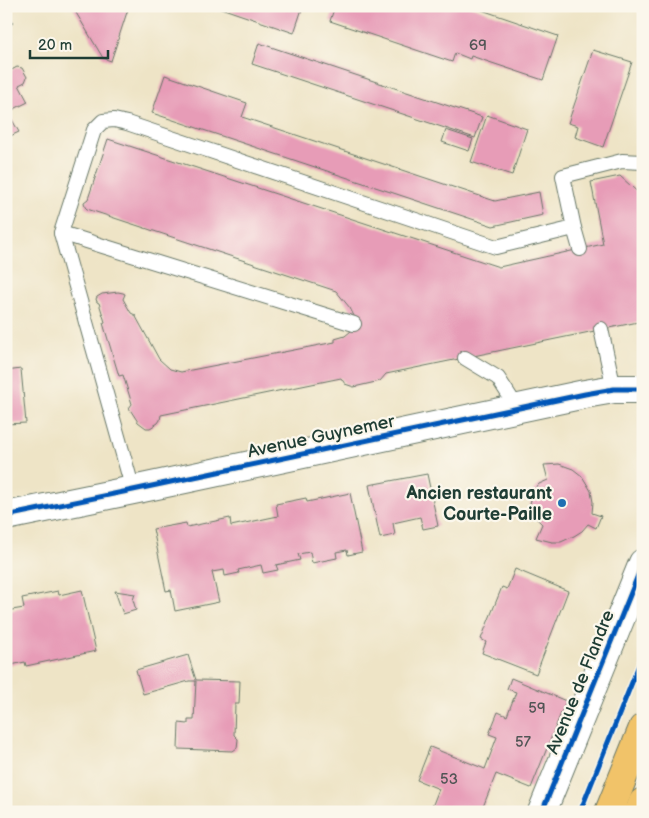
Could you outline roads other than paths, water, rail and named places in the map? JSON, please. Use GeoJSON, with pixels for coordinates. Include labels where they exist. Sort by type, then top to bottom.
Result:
{"type":"FeatureCollection","features":[{"type":"Feature","properties":{"kind":"main road"},"geometry":{"type":"LineString","coordinates":[[609,812],[643,728]]}},
{"type":"Feature","properties":{"kind":"main road"},"geometry":{"type":"LineString","coordinates":[[639,812],[643,802]]}},
{"type":"Feature","properties":{"kind":"street","name":"Avenue Guynemer"},"geometry":{"type":"LineString","coordinates":[[6,516],[614,389],[643,390]]}},
{"type":"Feature","properties":{"kind":"street","name":"Avenue de Flandre"},"geometry":{"type":"LineString","coordinates":[[542,812],[643,563]]}},
{"type":"Feature","properties":{"kind":"lane"},"geometry":{"type":"LineString","coordinates":[[133,490],[61,233],[94,130],[103,121],[114,120],[127,123],[496,246],[574,228]]}},
{"type":"Feature","properties":{"kind":"lane"},"geometry":{"type":"LineString","coordinates":[[580,249],[563,176],[622,161],[643,162]]}},
{"type":"Feature","properties":{"kind":"lane"},"geometry":{"type":"LineString","coordinates":[[61,233],[354,324]]}},
{"type":"Feature","properties":{"kind":"lane"},"geometry":{"type":"LineString","coordinates":[[601,329],[614,389]]}},
{"type":"Feature","properties":{"kind":"lane"},"geometry":{"type":"LineString","coordinates":[[465,358],[498,378],[518,409]]}},
{"type":"Feature","properties":{"kind":"place","name":"Ancien restaurant Courte-Paille"},"geometry":{"type":"Point","coordinates":[562,503]}}]}
